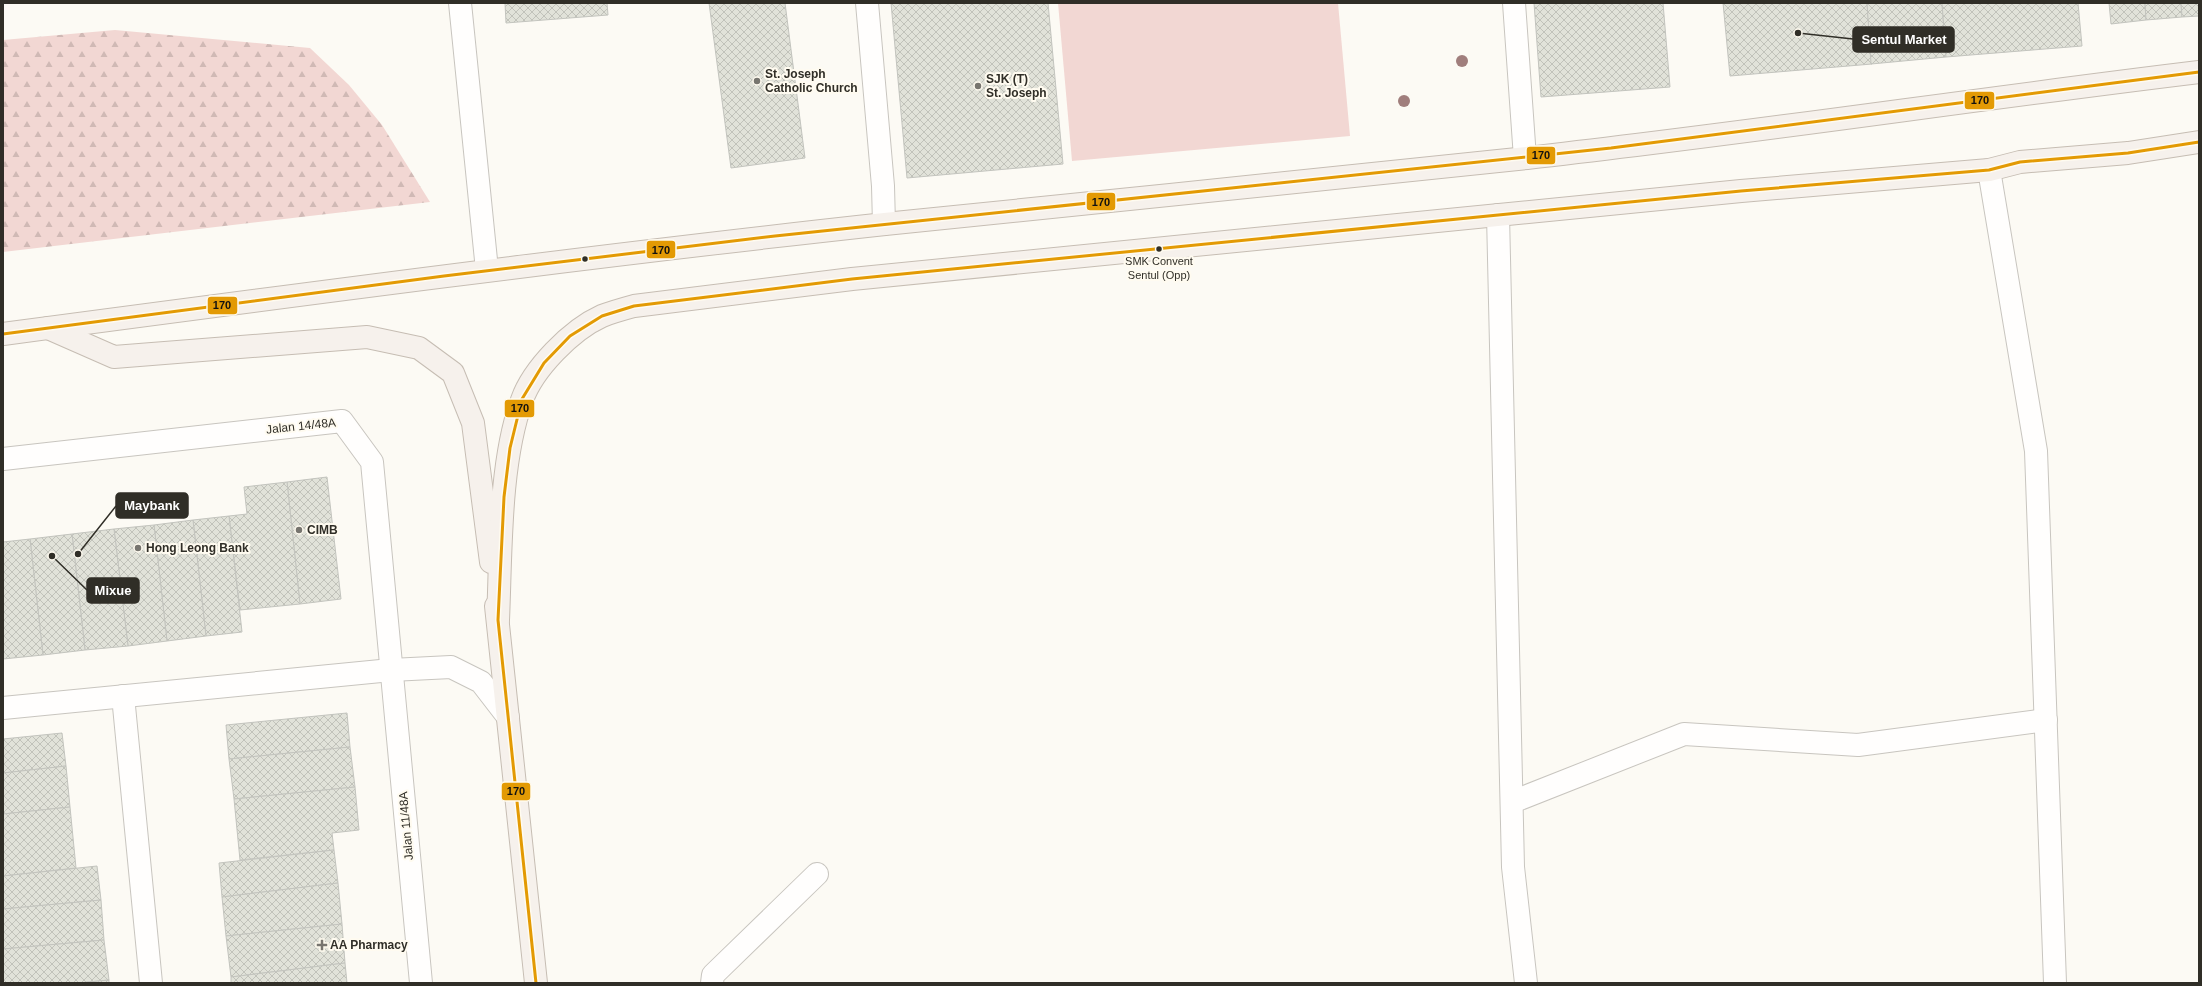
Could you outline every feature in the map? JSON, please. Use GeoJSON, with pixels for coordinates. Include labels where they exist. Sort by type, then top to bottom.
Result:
{"type":"FeatureCollection","features":[{"type":"Feature","properties":{"kind":"main road"},"geometry":{"type":"LineString","coordinates":[[3,334],[487,270],[884,224],[1525,158],[1846,119],[2012,95],[2199,72]]}},
{"type":"Feature","properties":{"kind":"main road"},"geometry":{"type":"LineString","coordinates":[[498,620],[504,497],[510,448],[522,399],[544,363],[570,336],[602,316],[634,306],[852,279],[1733,192],[1989,170],[2020,162],[2128,153],[2199,142]]}},
{"type":"Feature","properties":{"kind":"main road"},"geometry":{"type":"LineString","coordinates":[[48,328],[114,357],[367,337],[419,348],[453,373],[473,423],[498,620],[536,983]]}},
{"type":"Feature","properties":{"kind":"street"},"geometry":{"type":"LineString","coordinates":[[460,3],[487,270]]}},
{"type":"Feature","properties":{"kind":"street"},"geometry":{"type":"LineString","coordinates":[[867,3],[883,186],[884,224]]}},
{"type":"Feature","properties":{"kind":"street"},"geometry":{"type":"LineString","coordinates":[[1514,3],[1525,158]]}},
{"type":"Feature","properties":{"kind":"street"},"geometry":{"type":"LineString","coordinates":[[1989,170],[2036,451],[2055,983]]}},
{"type":"Feature","properties":{"kind":"street"},"geometry":{"type":"LineString","coordinates":[[1498,215],[1514,866],[1526,983]]}},
{"type":"Feature","properties":{"kind":"street","name":"Jalan 14/48A"},"geometry":{"type":"LineString","coordinates":[[3,459],[342,421],[372,462],[391,670]]}},
{"type":"Feature","properties":{"kind":"street"},"geometry":{"type":"LineString","coordinates":[[3,708],[391,670],[451,667],[481,682],[508,716]]}},
{"type":"Feature","properties":{"kind":"street","name":"Jalan 11/48A"},"geometry":{"type":"LineString","coordinates":[[391,670],[421,983]]}},
{"type":"Feature","properties":{"kind":"street"},"geometry":{"type":"LineString","coordinates":[[123,696],[151,983]]}},
{"type":"Feature","properties":{"kind":"street"},"geometry":{"type":"LineString","coordinates":[[1512,802],[1684,734],[1858,746],[2046,720]]}},
{"type":"Feature","properties":{"kind":"street"},"geometry":{"type":"LineString","coordinates":[[712,983],[713,975],[818,874]]}},
{"type":"Feature","properties":{"kind":"green space"},"geometry":{"type":"Polygon","coordinates":[[[1058,3],[1338,3],[1350,136],[1072,161],[1058,3]]]}},
{"type":"Feature","properties":{"kind":"green space"},"geometry":{"type":"Polygon","coordinates":[[[115,30],[310,48],[349,85],[382,125],[430,202],[3,252],[3,40],[115,30]]]}},
{"type":"Feature","properties":{"kind":"building"},"geometry":{"type":"Polygon","coordinates":[[[505,3],[607,3],[608,15],[506,23],[505,3]]]}},
{"type":"Feature","properties":{"kind":"building","name":"St. Joseph Catholic Church"},"geometry":{"type":"Polygon","coordinates":[[[709,3],[785,3],[805,158],[731,168],[709,3]]]}},
{"type":"Feature","properties":{"kind":"building","name":"SJK (T) St. Joseph"},"geometry":{"type":"Polygon","coordinates":[[[891,3],[1048,3],[1063,164],[907,178],[891,3]]]}},
{"type":"Feature","properties":{"kind":"building"},"geometry":{"type":"Polygon","coordinates":[[[1534,3],[1663,3],[1670,87],[1541,97],[1534,3]]]}},
{"type":"Feature","properties":{"kind":"building"},"geometry":{"type":"Polygon","coordinates":[[[1723,3],[1867,3],[1872,64],[1730,76],[1723,3]]]}},
{"type":"Feature","properties":{"kind":"building"},"geometry":{"type":"Polygon","coordinates":[[[1867,3],[1942,3],[1946,57],[1871,64],[1867,3]]]}},
{"type":"Feature","properties":{"kind":"building"},"geometry":{"type":"Polygon","coordinates":[[[1942,3],[2078,3],[2082,46],[1946,57],[1942,3]]]}},
{"type":"Feature","properties":{"kind":"building"},"geometry":{"type":"Polygon","coordinates":[[[2109,3],[2145,3],[2146,20],[2111,24],[2109,3]]]}},
{"type":"Feature","properties":{"kind":"building"},"geometry":{"type":"Polygon","coordinates":[[[2145,3],[2181,3],[2182,17],[2146,20],[2145,3]]]}},
{"type":"Feature","properties":{"kind":"building"},"geometry":{"type":"Polygon","coordinates":[[[2181,3],[2199,3],[2199,16],[2182,17],[2181,3]]]}},
{"type":"Feature","properties":{"kind":"building"},"geometry":{"type":"Polygon","coordinates":[[[327,477],[341,599],[300,604],[287,482],[327,477]]]}},
{"type":"Feature","properties":{"kind":"building"},"geometry":{"type":"Polygon","coordinates":[[[287,482],[300,604],[240,610],[229,516],[247,514],[244,487],[287,482]]]}},
{"type":"Feature","properties":{"kind":"building"},"geometry":{"type":"Polygon","coordinates":[[[229,516],[242,632],[206,636],[193,520],[229,516]]]}},
{"type":"Feature","properties":{"kind":"building"},"geometry":{"type":"Polygon","coordinates":[[[193,520],[206,636],[167,641],[154,525],[193,520]]]}},
{"type":"Feature","properties":{"kind":"building"},"geometry":{"type":"Polygon","coordinates":[[[154,525],[167,641],[128,646],[114,529],[154,525]]]}},
{"type":"Feature","properties":{"kind":"building"},"geometry":{"type":"Polygon","coordinates":[[[114,529],[128,646],[85,650],[72,534],[114,529]]]}},
{"type":"Feature","properties":{"kind":"building"},"geometry":{"type":"Polygon","coordinates":[[[72,534],[85,650],[43,655],[30,539],[72,534]]]}},
{"type":"Feature","properties":{"kind":"building"},"geometry":{"type":"Polygon","coordinates":[[[30,539],[43,655],[3,659],[3,542],[30,539]]]}},
{"type":"Feature","properties":{"kind":"building"},"geometry":{"type":"Polygon","coordinates":[[[347,713],[350,747],[229,759],[226,725],[347,713]]]}},
{"type":"Feature","properties":{"kind":"building"},"geometry":{"type":"Polygon","coordinates":[[[62,733],[66,766],[3,773],[3,739],[62,733]]]}},
{"type":"Feature","properties":{"kind":"building"},"geometry":{"type":"Polygon","coordinates":[[[350,747],[355,787],[234,799],[229,759],[350,747]]]}},
{"type":"Feature","properties":{"kind":"building"},"geometry":{"type":"Polygon","coordinates":[[[66,766],[70,807],[3,814],[3,773],[66,766]]]}},
{"type":"Feature","properties":{"kind":"building"},"geometry":{"type":"Polygon","coordinates":[[[355,787],[359,830],[332,833],[334,850],[240,860],[234,799],[355,787]]]}},
{"type":"Feature","properties":{"kind":"building"},"geometry":{"type":"Polygon","coordinates":[[[70,807],[76,868],[3,876],[3,814],[70,807]]]}},
{"type":"Feature","properties":{"kind":"building"},"geometry":{"type":"Polygon","coordinates":[[[334,850],[338,883],[222,897],[219,863],[334,850]]]}},
{"type":"Feature","properties":{"kind":"building"},"geometry":{"type":"Polygon","coordinates":[[[97,866],[101,900],[3,909],[3,876],[97,866]]]}},
{"type":"Feature","properties":{"kind":"building"},"geometry":{"type":"Polygon","coordinates":[[[338,883],[342,924],[226,936],[222,897],[338,883]]]}},
{"type":"Feature","properties":{"kind":"building"},"geometry":{"type":"Polygon","coordinates":[[[101,900],[104,940],[3,949],[3,909],[101,900]]]}},
{"type":"Feature","properties":{"kind":"building"},"geometry":{"type":"Polygon","coordinates":[[[342,924],[345,963],[231,977],[226,936],[342,924]]]}},
{"type":"Feature","properties":{"kind":"building"},"geometry":{"type":"Polygon","coordinates":[[[104,940],[109,980],[78,983],[3,983],[3,949],[104,940]]]}},
{"type":"Feature","properties":{"kind":"building"},"geometry":{"type":"Polygon","coordinates":[[[345,963],[347,983],[231,983],[231,977],[345,963]]]}},
{"type":"Feature","properties":{"kind":"building"},"geometry":{"type":"Polygon","coordinates":[[[109,980],[109,983],[78,983],[109,980]]]}},
{"type":"Feature","properties":{"kind":"transit line","name":"170"},"geometry":{"type":"LineString","coordinates":[[3,334],[444,276],[775,236],[1611,148],[2199,72]]}},
{"type":"Feature","properties":{"kind":"transit line","name":"170"},"geometry":{"type":"LineString","coordinates":[[536,983],[498,620],[504,497],[510,448],[522,399],[544,363],[570,336],[602,316],[634,306],[852,279],[1741,191],[1989,170],[2020,162],[2128,153],[2199,142]]}},
{"type":"Feature","properties":{"kind":"place","name":"Sentul Market"},"geometry":{"type":"Point","coordinates":[1798,33]}},
{"type":"Feature","properties":{"kind":"place","name":"St. Joseph Catholic Church"},"geometry":{"type":"Point","coordinates":[757,81]}},
{"type":"Feature","properties":{"kind":"place","name":"SJK (T) St. Joseph"},"geometry":{"type":"Point","coordinates":[978,86]}},
{"type":"Feature","properties":{"kind":"place","name":"SMK Convent Sentul (Opp)"},"geometry":{"type":"Point","coordinates":[1159,249]}},
{"type":"Feature","properties":{"kind":"place","name":"CIMB"},"geometry":{"type":"Point","coordinates":[299,530]}},
{"type":"Feature","properties":{"kind":"place","name":"Hong Leong Bank"},"geometry":{"type":"Point","coordinates":[138,548]}},
{"type":"Feature","properties":{"kind":"place","name":"Maybank"},"geometry":{"type":"Point","coordinates":[78,554]}},
{"type":"Feature","properties":{"kind":"place","name":"Mixue"},"geometry":{"type":"Point","coordinates":[52,556]}},
{"type":"Feature","properties":{"kind":"place","name":"AA Pharmacy"},"geometry":{"type":"Point","coordinates":[322,945]}}]}
